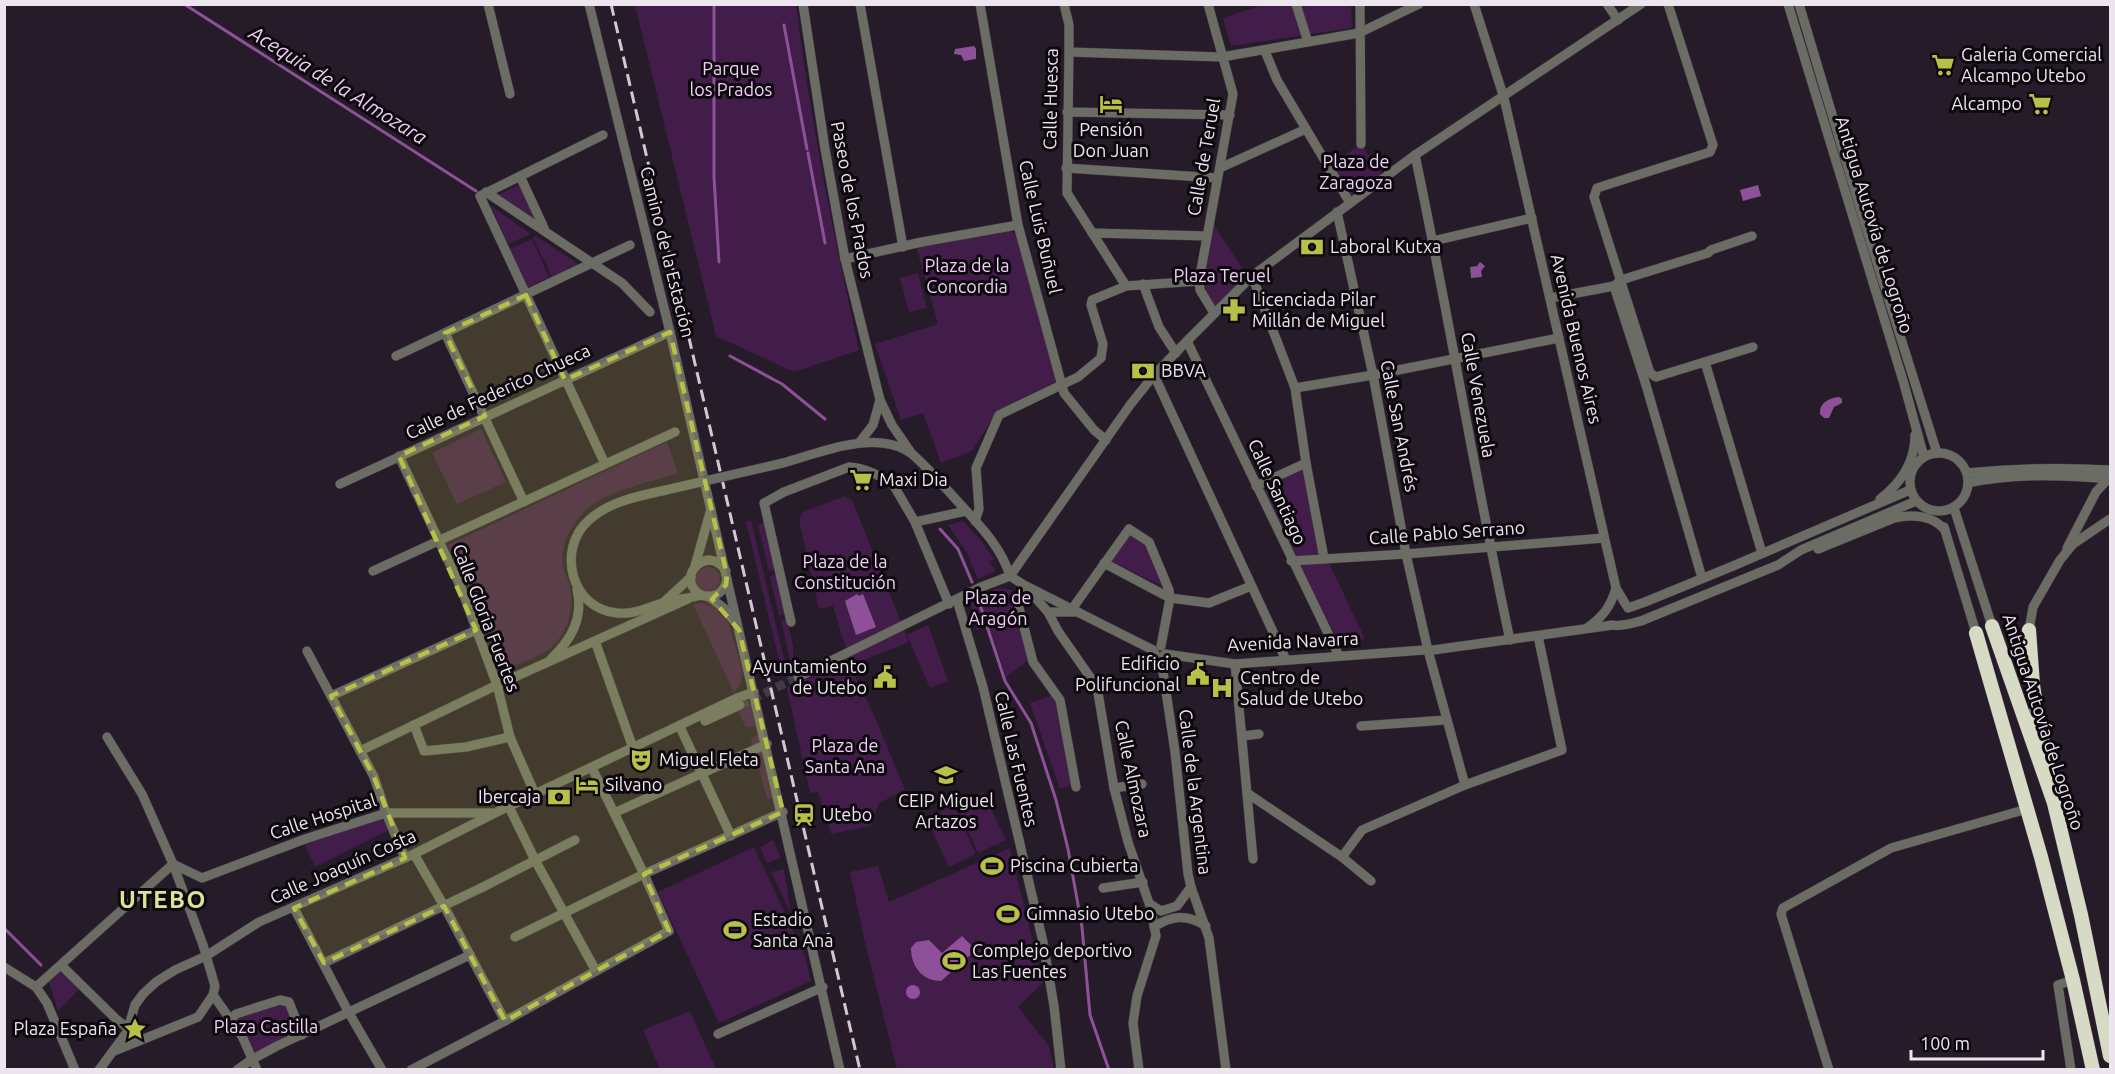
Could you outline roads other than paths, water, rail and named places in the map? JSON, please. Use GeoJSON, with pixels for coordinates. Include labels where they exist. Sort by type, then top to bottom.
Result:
{"type":"FeatureCollection","features":[{"type":"Feature","properties":{"kind":"highway","name":"Antigua Autovía de Logroño"},"geometry":{"type":"LineString","coordinates":[[1992,627],[2054,803],[2081,915],[2110,1056]]}},
{"type":"Feature","properties":{"kind":"highway"},"geometry":{"type":"LineString","coordinates":[[2029,630],[2039,727],[2053,784],[2054,803]]}},
{"type":"Feature","properties":{"kind":"highway"},"geometry":{"type":"LineString","coordinates":[[1976,633],[2073,980],[2093,1070]]}},
{"type":"Feature","properties":{"kind":"street"},"geometry":{"type":"LineString","coordinates":[[488,4],[510,94]]}},
{"type":"Feature","properties":{"kind":"street","name":"Camino de la Estación"},"geometry":{"type":"LineString","coordinates":[[589,4],[670,332],[783,812],[840,1070]]}},
{"type":"Feature","properties":{"kind":"street","name":"Paseo de los Prados"},"geometry":{"type":"LineString","coordinates":[[803,4],[825,149],[845,259],[880,400],[892,425],[912,454],[975,521],[1001,554],[1010,576]]}},
{"type":"Feature","properties":{"kind":"street"},"geometry":{"type":"LineString","coordinates":[[860,4],[903,247]]}},
{"type":"Feature","properties":{"kind":"street","name":"Calle Luis Buñuel"},"geometry":{"type":"LineString","coordinates":[[980,4],[1018,225],[1064,393],[1094,430],[1106,440]]}},
{"type":"Feature","properties":{"kind":"street","name":"Calle Huesca"},"geometry":{"type":"LineString","coordinates":[[1064,4],[1069,25],[1067,193],[1126,286]]}},
{"type":"Feature","properties":{"kind":"street","name":"Calle de Teruel"},"geometry":{"type":"LineString","coordinates":[[1199,281],[1233,94],[1208,4]]}},
{"type":"Feature","properties":{"kind":"street"},"geometry":{"type":"LineString","coordinates":[[1296,4],[1308,42]]}},
{"type":"Feature","properties":{"kind":"street"},"geometry":{"type":"LineString","coordinates":[[1360,4],[1361,144]]}},
{"type":"Feature","properties":{"kind":"street"},"geometry":{"type":"LineString","coordinates":[[1069,52],[1222,57],[1359,33],[1419,4]]}},
{"type":"Feature","properties":{"kind":"street","name":"Avenida Buenos Aires"},"geometry":{"type":"LineString","coordinates":[[1474,4],[1504,98],[1616,588],[1627,607]]}},
{"type":"Feature","properties":{"kind":"street"},"geometry":{"type":"LineString","coordinates":[[1607,4],[1617,20]]}},
{"type":"Feature","properties":{"kind":"street"},"geometry":{"type":"LineString","coordinates":[[798,677],[981,587],[1010,576],[1130,405],[1187,341],[1252,276],[1415,155],[1504,98],[1641,4]]}},
{"type":"Feature","properties":{"kind":"street"},"geometry":{"type":"LineString","coordinates":[[1668,4],[1713,145],[1710,152],[1597,188],[1594,197],[1702,578]]}},
{"type":"Feature","properties":{"kind":"street","name":"Antigua Autovía de Logroño"},"geometry":{"type":"LineString","coordinates":[[1788,4],[1904,384],[1924,457]]}},
{"type":"Feature","properties":{"kind":"street","name":"Antigua Autovía de Logroño"},"geometry":{"type":"LineString","coordinates":[[1799,4],[1937,453]]}},
{"type":"Feature","properties":{"kind":"street"},"geometry":{"type":"LineString","coordinates":[[1265,51],[1277,80],[1350,203]]}},
{"type":"Feature","properties":{"kind":"street"},"geometry":{"type":"LineString","coordinates":[[1067,111],[1230,115]]}},
{"type":"Feature","properties":{"kind":"street"},"geometry":{"type":"LineString","coordinates":[[1220,168],[1306,129]]}},
{"type":"Feature","properties":{"kind":"street"},"geometry":{"type":"LineString","coordinates":[[603,135],[480,196],[605,464]]}},
{"type":"Feature","properties":{"kind":"street","name":"Calle Venezuela"},"geometry":{"type":"LineString","coordinates":[[1415,155],[1510,640]]}},
{"type":"Feature","properties":{"kind":"street"},"geometry":{"type":"LineString","coordinates":[[1066,168],[1217,178]]}},
{"type":"Feature","properties":{"kind":"street"},"geometry":{"type":"LineString","coordinates":[[520,176],[544,230]]}},
{"type":"Feature","properties":{"kind":"street"},"geometry":{"type":"LineString","coordinates":[[486,192],[622,283],[650,312]]}},
{"type":"Feature","properties":{"kind":"street","name":"Calle San Andrés"},"geometry":{"type":"LineString","coordinates":[[1337,212],[1373,375],[1406,554],[1428,650],[1465,785]]}},
{"type":"Feature","properties":{"kind":"street"},"geometry":{"type":"LineString","coordinates":[[1433,241],[1532,218]]}},
{"type":"Feature","properties":{"kind":"street"},"geometry":{"type":"LineString","coordinates":[[845,259],[1018,225]]}},
{"type":"Feature","properties":{"kind":"street"},"geometry":{"type":"LineString","coordinates":[[1092,233],[1206,236]]}},
{"type":"Feature","properties":{"kind":"street"},"geometry":{"type":"LineString","coordinates":[[1550,298],[1618,283],[1752,236]]}},
{"type":"Feature","properties":{"kind":"street"},"geometry":{"type":"LineString","coordinates":[[396,356],[630,245]]}},
{"type":"Feature","properties":{"kind":"street"},"geometry":{"type":"LineString","coordinates":[[1252,276],[1295,388],[1324,558]]}},
{"type":"Feature","properties":{"kind":"street"},"geometry":{"type":"LineString","coordinates":[[975,521],[979,509],[976,468],[996,418],[1004,411],[1084,372],[1103,354],[1102,341],[1091,301],[1126,286],[1199,281],[1200,290],[1214,313]]}},
{"type":"Feature","properties":{"kind":"street"},"geometry":{"type":"LineString","coordinates":[[1618,283],[1650,373],[1656,376],[1753,347]]}},
{"type":"Feature","properties":{"kind":"street"},"geometry":{"type":"LineString","coordinates":[[1143,284],[1159,327],[1176,353]]}},
{"type":"Feature","properties":{"kind":"street","name":"Calle de Federico Chueca"},"geometry":{"type":"LineString","coordinates":[[340,484],[670,332]]}},
{"type":"Feature","properties":{"kind":"street"},"geometry":{"type":"LineString","coordinates":[[445,333],[524,502]]}},
{"type":"Feature","properties":{"kind":"street"},"geometry":{"type":"LineString","coordinates":[[1295,388],[1559,338]]}},
{"type":"Feature","properties":{"kind":"street","name":"Calle Santiago"},"geometry":{"type":"LineString","coordinates":[[1187,341],[1291,561],[1339,656]]}},
{"type":"Feature","properties":{"kind":"street"},"geometry":{"type":"LineString","coordinates":[[1705,362],[1762,554]]}},
{"type":"Feature","properties":{"kind":"street"},"geometry":{"type":"LineString","coordinates":[[1155,375],[1286,660]]}},
{"type":"Feature","properties":{"kind":"street"},"geometry":{"type":"LineString","coordinates":[[859,443],[873,425],[880,400]]}},
{"type":"Feature","properties":{"kind":"street"},"geometry":{"type":"LineString","coordinates":[[1867,508],[1891,490],[1908,467],[1913,451],[1914,423]]}},
{"type":"Feature","properties":{"kind":"street"},"geometry":{"type":"LineString","coordinates":[[373,571],[675,432]]}},
{"type":"Feature","properties":{"kind":"street"},"geometry":{"type":"LineString","coordinates":[[546,663],[567,643],[575,628],[579,606],[571,568],[571,553],[576,536],[583,525],[597,513],[618,502],[859,443],[894,445],[912,454]]}},
{"type":"Feature","properties":{"kind":"street"},"geometry":{"type":"LineString","coordinates":[[1937,453],[1955,458],[1962,464],[1967,478],[1966,493],[1961,501],[1954,508],[1940,512],[1925,509],[1916,501],[1910,490],[1910,475],[1913,467],[1924,457],[1937,453]]}},
{"type":"Feature","properties":{"kind":"street","name":"Calle Gloria Fuertes"},"geometry":{"type":"LineString","coordinates":[[399,456],[460,588],[497,686],[510,736],[535,794]]}},
{"type":"Feature","properties":{"kind":"street"},"geometry":{"type":"LineString","coordinates":[[1256,486],[1306,463]]}},
{"type":"Feature","properties":{"kind":"street","name":"Calle Las Fuentes"},"geometry":{"type":"LineString","coordinates":[[791,622],[764,503],[784,492],[854,467],[892,483],[915,522],[953,602],[983,687],[1043,942],[1054,1006],[1061,1070]]}},
{"type":"Feature","properties":{"kind":"street"},"geometry":{"type":"LineString","coordinates":[[1967,478],[2019,468],[2061,467],[2110,476]]}},
{"type":"Feature","properties":{"kind":"street"},"geometry":{"type":"LineString","coordinates":[[2029,630],[2033,607],[2096,492],[2110,476]]}},
{"type":"Feature","properties":{"kind":"street"},"geometry":{"type":"LineString","coordinates":[[1627,607],[1733,566],[1910,490]]}},
{"type":"Feature","properties":{"kind":"street"},"geometry":{"type":"LineString","coordinates":[[1778,565],[1801,549],[1916,501]]}},
{"type":"Feature","properties":{"kind":"street","name":"Antigua Autovía de Logroño"},"geometry":{"type":"LineString","coordinates":[[1954,508],[1992,627]]}},
{"type":"Feature","properties":{"kind":"street","name":"Camino de la Estación"},"geometry":{"type":"LineString","coordinates":[[695,566],[711,509]]}},
{"type":"Feature","properties":{"kind":"street"},"geometry":{"type":"LineString","coordinates":[[915,522],[966,511]]}},
{"type":"Feature","properties":{"kind":"street","name":"Antigua Autovía de Logroño"},"geometry":{"type":"LineString","coordinates":[[1940,512],[1976,633]]}},
{"type":"Feature","properties":{"kind":"street"},"geometry":{"type":"LineString","coordinates":[[1606,613],[1607,619],[1613,625],[1641,621],[1906,515],[1933,520],[1945,530]]}},
{"type":"Feature","properties":{"kind":"street"},"geometry":{"type":"LineString","coordinates":[[2060,560],[2073,544],[2110,519]]}},
{"type":"Feature","properties":{"kind":"street"},"geometry":{"type":"LineString","coordinates":[[1075,610],[1104,563],[1129,529],[1149,542],[1170,598]]}},
{"type":"Feature","properties":{"kind":"street","name":"Calle Pablo Serrano"},"geometry":{"type":"LineString","coordinates":[[1291,561],[1604,538]]}},
{"type":"Feature","properties":{"kind":"street"},"geometry":{"type":"LineString","coordinates":[[576,584],[590,602],[607,612],[629,613],[663,602],[713,596],[723,590],[726,575],[722,566],[711,560],[705,560],[695,566],[691,578],[663,602]]}},
{"type":"Feature","properties":{"kind":"street"},"geometry":{"type":"LineString","coordinates":[[1104,563],[1170,598],[1209,603],[1251,586]]}},
{"type":"Feature","properties":{"kind":"street","name":"Avenida Navarra"},"geometry":{"type":"LineString","coordinates":[[1010,576],[1160,652],[1235,664],[1428,650],[1613,625]]}},
{"type":"Feature","properties":{"kind":"street"},"geometry":{"type":"LineString","coordinates":[[691,578],[694,589],[731,615],[739,630]]}},
{"type":"Feature","properties":{"kind":"street"},"geometry":{"type":"LineString","coordinates":[[1024,585],[1017,600],[1034,662],[1060,700],[1076,787]]}},
{"type":"Feature","properties":{"kind":"street","name":"Avenida Navarra"},"geometry":{"type":"LineString","coordinates":[[1024,585],[1046,610],[1075,610]]}},
{"type":"Feature","properties":{"kind":"street"},"geometry":{"type":"LineString","coordinates":[[1584,630],[1606,613],[1616,588]]}},
{"type":"Feature","properties":{"kind":"street"},"geometry":{"type":"LineString","coordinates":[[1046,610],[1051,598]]}},
{"type":"Feature","properties":{"kind":"street","name":"Calle de la Argentina"},"geometry":{"type":"LineString","coordinates":[[1170,598],[1160,652],[1191,887],[1206,926],[1226,1070]]}},
{"type":"Feature","properties":{"kind":"street"},"geometry":{"type":"LineString","coordinates":[[360,751],[688,599]]}},
{"type":"Feature","properties":{"kind":"street"},"geometry":{"type":"LineString","coordinates":[[1611,604],[1617,602],[1627,607],[1630,616],[1626,623]]}},
{"type":"Feature","properties":{"kind":"street","name":"Calle Almozara"},"geometry":{"type":"LineString","coordinates":[[1046,610],[1097,687],[1114,788],[1128,842],[1150,903],[1156,936],[1137,996],[1134,1023],[1139,1070]]}},
{"type":"Feature","properties":{"kind":"street"},"geometry":{"type":"LineString","coordinates":[[330,696],[476,630]]}},
{"type":"Feature","properties":{"kind":"street"},"geometry":{"type":"LineString","coordinates":[[1342,857],[1362,830],[1465,785],[1562,750],[1538,636]]}},
{"type":"Feature","properties":{"kind":"street"},"geometry":{"type":"LineString","coordinates":[[595,641],[633,748]]}},
{"type":"Feature","properties":{"kind":"street"},"geometry":{"type":"LineString","coordinates":[[307,651],[374,777],[386,813],[410,856],[444,906],[505,1021]]}},
{"type":"Feature","properties":{"kind":"street"},"geometry":{"type":"LineString","coordinates":[[1235,664],[1253,859]]}},
{"type":"Feature","properties":{"kind":"street"},"geometry":{"type":"LineString","coordinates":[[738,702],[750,677]]}},
{"type":"Feature","properties":{"kind":"street","name":"Calle Joaquín Costa"},"geometry":{"type":"LineString","coordinates":[[129,1029],[135,1005],[156,982],[175,970],[206,956],[259,922],[410,856],[495,813],[680,726],[696,719],[698,723],[706,720],[754,692]]}},
{"type":"Feature","properties":{"kind":"street"},"geometry":{"type":"LineString","coordinates":[[1362,726],[1446,720]]}},
{"type":"Feature","properties":{"kind":"street"},"geometry":{"type":"LineString","coordinates":[[414,725],[424,751],[466,747],[510,736]]}},
{"type":"Feature","properties":{"kind":"street"},"geometry":{"type":"LineString","coordinates":[[680,726],[731,836]]}},
{"type":"Feature","properties":{"kind":"street"},"geometry":{"type":"LineString","coordinates":[[1242,736],[1259,734]]}},
{"type":"Feature","properties":{"kind":"street"},"geometry":{"type":"LineString","coordinates":[[107,737],[142,794],[173,864],[214,979],[213,995],[198,1017],[113,1051]]}},
{"type":"Feature","properties":{"kind":"street"},"geometry":{"type":"LineString","coordinates":[[614,813],[767,744]]}},
{"type":"Feature","properties":{"kind":"street"},"geometry":{"type":"LineString","coordinates":[[411,1070],[669,931],[592,768]]}},
{"type":"Feature","properties":{"kind":"street"},"geometry":{"type":"LineString","coordinates":[[1114,788],[1143,784]]}},
{"type":"Feature","properties":{"kind":"street"},"geometry":{"type":"LineString","coordinates":[[1247,793],[1342,857],[1371,881]]}},
{"type":"Feature","properties":{"kind":"street"},"geometry":{"type":"LineString","coordinates":[[509,807],[535,860],[596,971]]}},
{"type":"Feature","properties":{"kind":"street"},"geometry":{"type":"LineString","coordinates":[[1829,1070],[1781,914],[1783,908],[1892,848],[2027,809]]}},
{"type":"Feature","properties":{"kind":"street"},"geometry":{"type":"LineString","coordinates":[[515,937],[644,874],[783,812]]}},
{"type":"Feature","properties":{"kind":"street","name":"Calle Hospital"},"geometry":{"type":"LineString","coordinates":[[173,864],[202,878],[305,839],[386,813],[495,813]]}},
{"type":"Feature","properties":{"kind":"street"},"geometry":{"type":"LineString","coordinates":[[324,963],[575,840]]}},
{"type":"Feature","properties":{"kind":"street"},"geometry":{"type":"LineString","coordinates":[[36,987],[173,864]]}},
{"type":"Feature","properties":{"kind":"street"},"geometry":{"type":"LineString","coordinates":[[1103,888],[1143,882]]}},
{"type":"Feature","properties":{"kind":"street"},"geometry":{"type":"LineString","coordinates":[[1150,903],[1161,911],[1178,906],[1191,887]]}},
{"type":"Feature","properties":{"kind":"street"},"geometry":{"type":"LineString","coordinates":[[294,908],[382,1070]]}},
{"type":"Feature","properties":{"kind":"street"},"geometry":{"type":"LineString","coordinates":[[1154,927],[1167,920],[1187,917],[1206,926]]}},
{"type":"Feature","properties":{"kind":"street"},"geometry":{"type":"LineString","coordinates":[[237,1070],[251,1060],[470,955]]}},
{"type":"Feature","properties":{"kind":"street"},"geometry":{"type":"LineString","coordinates":[[61,965],[129,1029],[99,1070]]}},
{"type":"Feature","properties":{"kind":"street"},"geometry":{"type":"LineString","coordinates":[[4,967],[36,987],[47,1003],[75,1070]]}},
{"type":"Feature","properties":{"kind":"street"},"geometry":{"type":"LineString","coordinates":[[2071,1070],[2058,985],[2073,980]]}},
{"type":"Feature","properties":{"kind":"street"},"geometry":{"type":"LineString","coordinates":[[718,1034],[823,987]]}},
{"type":"Feature","properties":{"kind":"street"},"geometry":{"type":"LineString","coordinates":[[213,995],[242,1036],[257,1070]]}},
{"type":"Feature","properties":{"kind":"street"},"geometry":{"type":"LineString","coordinates":[[231,1019],[236,1014],[280,1000],[289,1002],[302,1035]]}},
{"type":"Feature","properties":{"kind":"waterway","name":"Acequia de la Almozara"},"geometry":{"type":"LineString","coordinates":[[184,4],[476,191]]}},
{"type":"Feature","properties":{"kind":"waterway"},"geometry":{"type":"LineString","coordinates":[[714,4],[714,177],[719,262]]}},
{"type":"Feature","properties":{"kind":"waterway"},"geometry":{"type":"LineString","coordinates":[[784,25],[807,149]]}},
{"type":"Feature","properties":{"kind":"waterway"},"geometry":{"type":"LineString","coordinates":[[808,153],[825,243]]}},
{"type":"Feature","properties":{"kind":"waterway","name":"Acequia de la Almozara"},"geometry":{"type":"LineString","coordinates":[[730,356],[782,384],[825,419]]}},
{"type":"Feature","properties":{"kind":"waterway","name":"Acequia de la Almozara"},"geometry":{"type":"LineString","coordinates":[[940,529],[958,549],[972,582]]}},
{"type":"Feature","properties":{"kind":"waterway","name":"Acequia de la Almozara"},"geometry":{"type":"LineString","coordinates":[[980,605],[1005,681],[1031,723],[1056,800],[1068,849],[1082,927],[1090,1015],[1109,1070]]}},
{"type":"Feature","properties":{"kind":"waterway"},"geometry":{"type":"LineString","coordinates":[[4,928],[41,965]]}},
{"type":"Feature","properties":{"kind":"tunnel"},"geometry":{"type":"LineString","coordinates":[[740,705],[798,677]]}},
{"type":"Feature","properties":{"kind":"railway"},"geometry":{"type":"LineString","coordinates":[[611,4],[860,1070]]}},
{"type":"Feature","properties":{"kind":"place","name":"Galeria Comercial Alcampo Utebo"},"geometry":{"type":"Point","coordinates":[1943,65]}},
{"type":"Feature","properties":{"kind":"place","name":"Pensión Don Juan"},"geometry":{"type":"Point","coordinates":[1111,104]}},
{"type":"Feature","properties":{"kind":"place","name":"Alcampo"},"geometry":{"type":"Point","coordinates":[2040,104]}},
{"type":"Feature","properties":{"kind":"place","name":"Laboral Kutxa"},"geometry":{"type":"Point","coordinates":[1312,247]}},
{"type":"Feature","properties":{"kind":"place","name":"Licenciada Pilar Millán de Miguel"},"geometry":{"type":"Point","coordinates":[1234,310]}},
{"type":"Feature","properties":{"kind":"place","name":"BBVA"},"geometry":{"type":"Point","coordinates":[1143,371]}},
{"type":"Feature","properties":{"kind":"place","name":"Maxi Dia"},"geometry":{"type":"Point","coordinates":[861,480]}},
{"type":"Feature","properties":{"kind":"place","name":"Edificio Polifuncional"},"geometry":{"type":"Point","coordinates":[1198,674]}},
{"type":"Feature","properties":{"kind":"place","name":"Ayuntamiento de Utebo"},"geometry":{"type":"Point","coordinates":[885,677]}},
{"type":"Feature","properties":{"kind":"place","name":"Centro de Salud de Utebo"},"geometry":{"type":"Point","coordinates":[1222,688]}},
{"type":"Feature","properties":{"kind":"place","name":"Miguel Fleta"},"geometry":{"type":"Point","coordinates":[641,760]}},
{"type":"Feature","properties":{"kind":"place","name":"CEIP Miguel Artazos"},"geometry":{"type":"Point","coordinates":[946,775]}},
{"type":"Feature","properties":{"kind":"place","name":"Silvano"},"geometry":{"type":"Point","coordinates":[587,785]}},
{"type":"Feature","properties":{"kind":"place","name":"Ibercaja"},"geometry":{"type":"Point","coordinates":[559,797]}},
{"type":"Feature","properties":{"kind":"place","name":"Utebo"},"geometry":{"type":"Point","coordinates":[804,815]}},
{"type":"Feature","properties":{"kind":"place","name":"Piscina Cubierta"},"geometry":{"type":"Point","coordinates":[992,866]}},
{"type":"Feature","properties":{"kind":"place","name":"Gimnasio Utebo"},"geometry":{"type":"Point","coordinates":[1008,914]}},
{"type":"Feature","properties":{"kind":"place","name":"Estadio Santa Ana"},"geometry":{"type":"Point","coordinates":[735,930]}},
{"type":"Feature","properties":{"kind":"place","name":"Complejo deportivo Las Fuentes"},"geometry":{"type":"Point","coordinates":[954,961]}},
{"type":"Feature","properties":{"kind":"place","name":"Plaza España"},"geometry":{"type":"Point","coordinates":[135,1029]}},
{"type":"Feature","properties":{"kind":"district","name":"UTEBO"},"geometry":{"type":"Point","coordinates":[163,900]}},
{"type":"Feature","properties":{"kind":"park label","name":"Parque los Prados"},"geometry":{"type":"Point","coordinates":[731,79]}},
{"type":"Feature","properties":{"kind":"park label","name":"Plaza de Zaragoza"},"geometry":{"type":"Point","coordinates":[1356,172]}},
{"type":"Feature","properties":{"kind":"park label","name":"Plaza de la Concordia"},"geometry":{"type":"Point","coordinates":[967,276]}},
{"type":"Feature","properties":{"kind":"park label","name":"Plaza Teruel"},"geometry":{"type":"Point","coordinates":[1222,276]}},
{"type":"Feature","properties":{"kind":"park label","name":"Plaza de la Constitución"},"geometry":{"type":"Point","coordinates":[845,572]}},
{"type":"Feature","properties":{"kind":"park label","name":"Plaza de Aragón"},"geometry":{"type":"Point","coordinates":[998,608]}},
{"type":"Feature","properties":{"kind":"park label","name":"Plaza de Santa Ana"},"geometry":{"type":"Point","coordinates":[845,756]}},
{"type":"Feature","properties":{"kind":"park label","name":"Plaza Castilla"},"geometry":{"type":"Point","coordinates":[266,1027]}}]}
